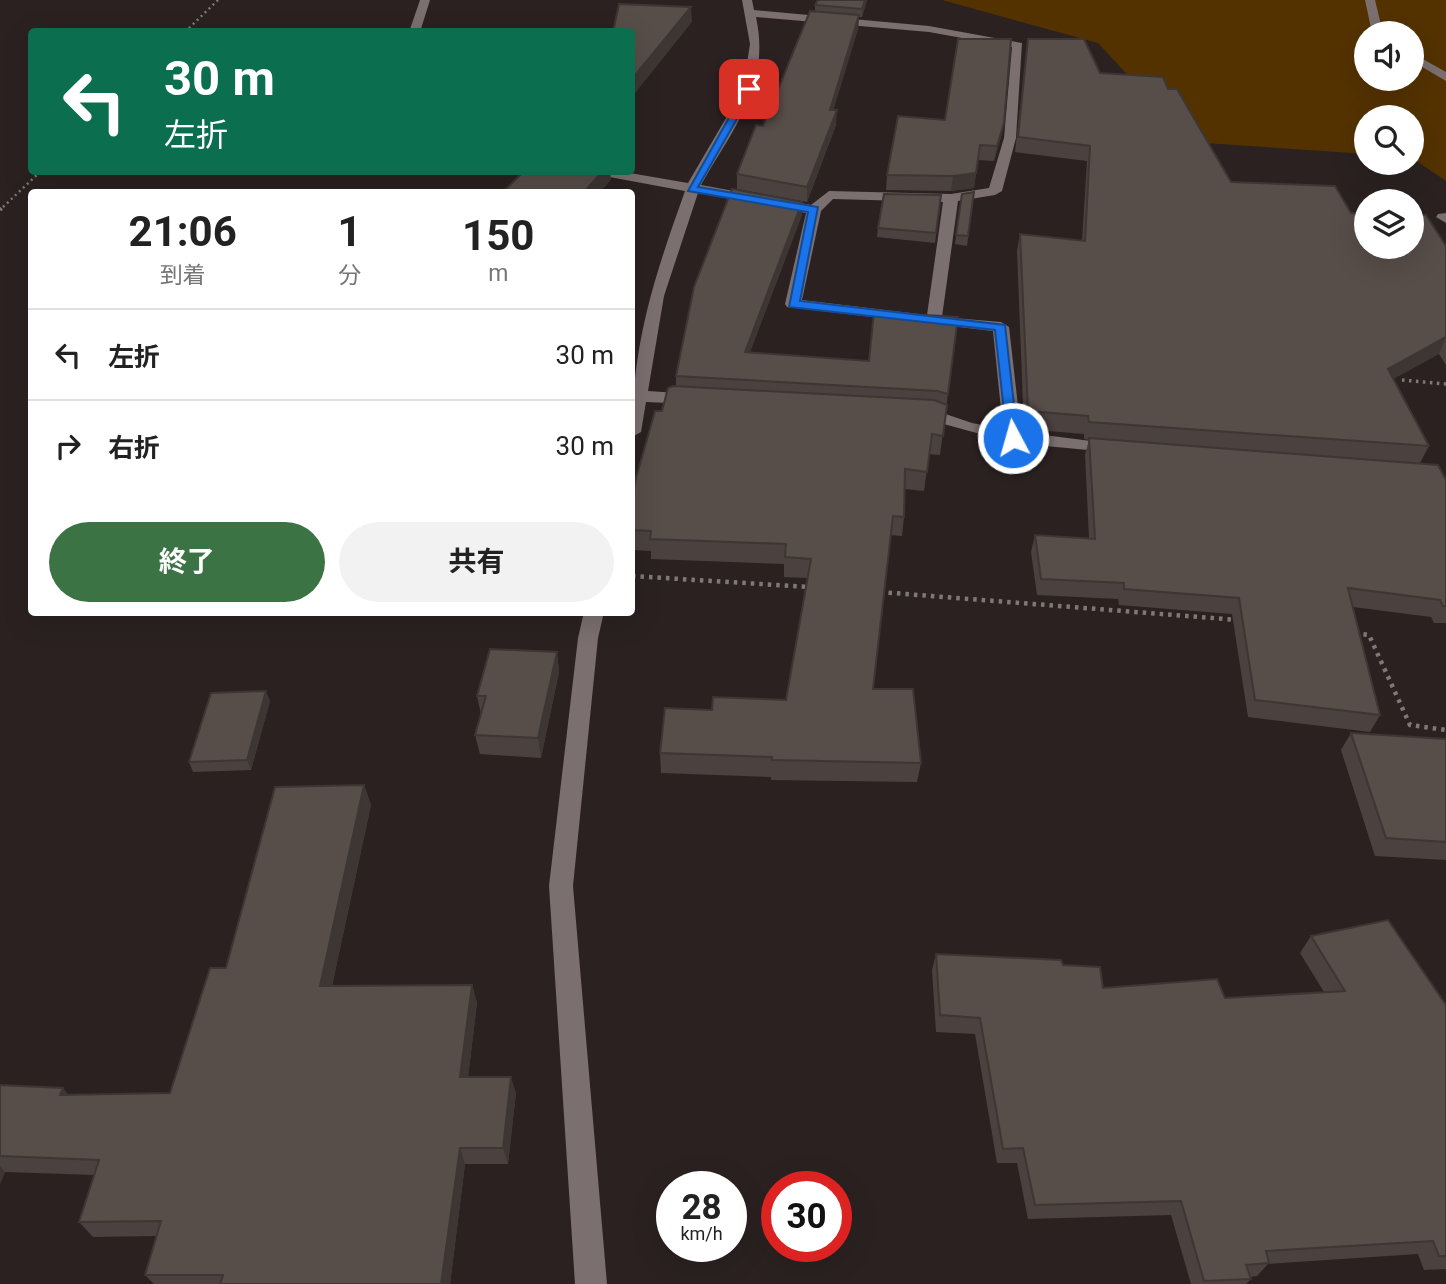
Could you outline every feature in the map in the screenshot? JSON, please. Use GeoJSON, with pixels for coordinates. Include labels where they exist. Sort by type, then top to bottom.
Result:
{"type":"FeatureCollection","features":[{"type":"Feature","properties":{"kind":"street"},"geometry":{"type":"LineString","coordinates":[[415,28],[425,0]]}},
{"type":"Feature","properties":{"kind":"street"},"geometry":{"type":"LineString","coordinates":[[1370,0],[1375,21]]}},
{"type":"Feature","properties":{"kind":"street"},"geometry":{"type":"LineString","coordinates":[[635,417],[656,296],[692,189],[749,89],[756,44],[748,7],[929,29],[1018,45],[1010,138],[995,191],[951,198],[829,195],[814,210],[793,304],[1001,327],[1013,438]]}},
{"type":"Feature","properties":{"kind":"street"},"geometry":{"type":"LineString","coordinates":[[1424,64],[1446,77]]}},
{"type":"Feature","properties":{"kind":"street"},"geometry":{"type":"LineString","coordinates":[[620,175],[814,210]]}},
{"type":"Feature","properties":{"kind":"street"},"geometry":{"type":"LineString","coordinates":[[934,321],[951,198]]}},
{"type":"Feature","properties":{"kind":"street"},"geometry":{"type":"LineString","coordinates":[[639,396],[708,400]]}},
{"type":"Feature","properties":{"kind":"street"},"geometry":{"type":"LineString","coordinates":[[895,410],[934,412],[967,428],[1013,438],[1137,451]]}},
{"type":"Feature","properties":{"kind":"street"},"geometry":{"type":"LineString","coordinates":[[591,1284],[561,886],[588,638],[593,616]]}},
{"type":"Feature","properties":{"kind":"path"},"geometry":{"type":"LineString","coordinates":[[189,28],[218,0]]}},
{"type":"Feature","properties":{"kind":"path"},"geometry":{"type":"LineString","coordinates":[[0,210],[37,175]]}},
{"type":"Feature","properties":{"kind":"path"},"geometry":{"type":"LineString","coordinates":[[1402,380],[1446,384]]}},
{"type":"Feature","properties":{"kind":"path"},"geometry":{"type":"LineString","coordinates":[[635,576],[818,588]]}},
{"type":"Feature","properties":{"kind":"path"},"geometry":{"type":"LineString","coordinates":[[871,592],[1248,621]]}},
{"type":"Feature","properties":{"kind":"path"},"geometry":{"type":"LineString","coordinates":[[1341,632],[1368,635],[1410,725],[1446,730]]}},
{"type":"Feature","properties":{"kind":"shaded area"},"geometry":{"type":"Polygon","coordinates":[[[942,0],[1446,0],[1446,181],[1424,166],[1424,105],[1354,105],[1354,153],[1190,142],[1098,43],[942,0]]]}},
{"type":"Feature","properties":{"kind":"building"},"geometry":{"type":"Polygon","coordinates":[[[818,0],[865,0],[862,9],[815,5],[818,0]]]}},
{"type":"Feature","properties":{"kind":"building"},"geometry":{"type":"Polygon","coordinates":[[[619,4],[691,7],[635,75],[635,28],[614,28],[619,4]]]}},
{"type":"Feature","properties":{"kind":"building"},"geometry":{"type":"Polygon","coordinates":[[[810,11],[859,15],[830,110],[837,110],[807,187],[737,174],[756,125],[763,126],[810,11]]]}},
{"type":"Feature","properties":{"kind":"building"},"geometry":{"type":"Polygon","coordinates":[[[958,39],[1011,39],[1004,123],[997,146],[980,145],[976,173],[953,176],[887,175],[898,116],[945,120],[958,39]]]}},
{"type":"Feature","properties":{"kind":"building"},"geometry":{"type":"Polygon","coordinates":[[[1028,39],[1084,39],[1100,73],[1163,77],[1168,89],[1177,89],[1231,182],[1335,186],[1351,213],[1354,213],[1354,259],[1424,259],[1426,215],[1446,246],[1446,337],[1388,369],[1429,446],[1089,422],[1088,416],[1028,411],[1020,234],[1085,241],[1090,146],[1018,137],[1028,39]]]}},
{"type":"Feature","properties":{"kind":"building"},"geometry":{"type":"Polygon","coordinates":[[[520,175],[599,175],[587,189],[506,189],[520,175]]]}},
{"type":"Feature","properties":{"kind":"building"},"geometry":{"type":"Polygon","coordinates":[[[732,189],[802,202],[745,352],[869,361],[874,312],[958,317],[948,394],[937,391],[676,376],[694,287],[732,189]]]}},
{"type":"Feature","properties":{"kind":"building"},"geometry":{"type":"Polygon","coordinates":[[[974,192],[968,236],[956,235],[962,194],[974,192]]]}},
{"type":"Feature","properties":{"kind":"building"},"geometry":{"type":"Polygon","coordinates":[[[884,194],[941,195],[936,233],[878,228],[884,194]]]}},
{"type":"Feature","properties":{"kind":"building"},"geometry":{"type":"Polygon","coordinates":[[[673,386],[934,400],[947,405],[943,436],[932,434],[927,472],[905,469],[904,517],[893,516],[873,689],[913,689],[921,763],[772,760],[772,757],[660,753],[665,708],[712,710],[713,697],[786,700],[811,559],[785,557],[786,544],[650,539],[651,531],[635,530],[636,478],[655,411],[662,411],[668,388],[673,386]]]}},
{"type":"Feature","properties":{"kind":"building"},"geometry":{"type":"Polygon","coordinates":[[[1089,438],[1438,465],[1446,480],[1446,606],[1443,606],[1440,600],[1348,588],[1380,715],[1255,700],[1239,598],[1124,589],[1124,583],[1041,579],[1035,535],[1095,539],[1089,438]]]}},
{"type":"Feature","properties":{"kind":"building"},"geometry":{"type":"Polygon","coordinates":[[[490,649],[557,652],[538,738],[475,735],[486,696],[477,696],[490,649]]]}},
{"type":"Feature","properties":{"kind":"building"},"geometry":{"type":"Polygon","coordinates":[[[266,691],[247,760],[189,762],[211,693],[266,691]]]}},
{"type":"Feature","properties":{"kind":"building"},"geometry":{"type":"Polygon","coordinates":[[[1351,733],[1446,739],[1446,842],[1386,838],[1351,733]]]}},
{"type":"Feature","properties":{"kind":"building"},"geometry":{"type":"Polygon","coordinates":[[[364,785],[320,986],[472,985],[460,1077],[511,1077],[503,1148],[460,1148],[441,1284],[220,1284],[223,1275],[145,1275],[161,1221],[79,1222],[99,1160],[0,1156],[0,1085],[63,1088],[60,1095],[170,1093],[210,968],[226,968],[275,787],[364,785]]]}},
{"type":"Feature","properties":{"kind":"building"},"geometry":{"type":"Polygon","coordinates":[[[1388,920],[1446,1005],[1446,1256],[1439,1256],[1433,1241],[1266,1251],[1269,1263],[1246,1265],[1251,1279],[1204,1281],[1181,1201],[1035,1205],[1023,1148],[1003,1149],[980,1018],[940,1015],[936,954],[1061,960],[1063,965],[1100,967],[1103,988],[1217,979],[1225,998],[1345,991],[1311,936],[1388,920]]]}},
{"type":"Feature","properties":{"kind":"route"},"geometry":{"type":"LineString","coordinates":[[749,89],[692,189],[814,210],[793,304],[1001,327],[1013,438]]}}]}
